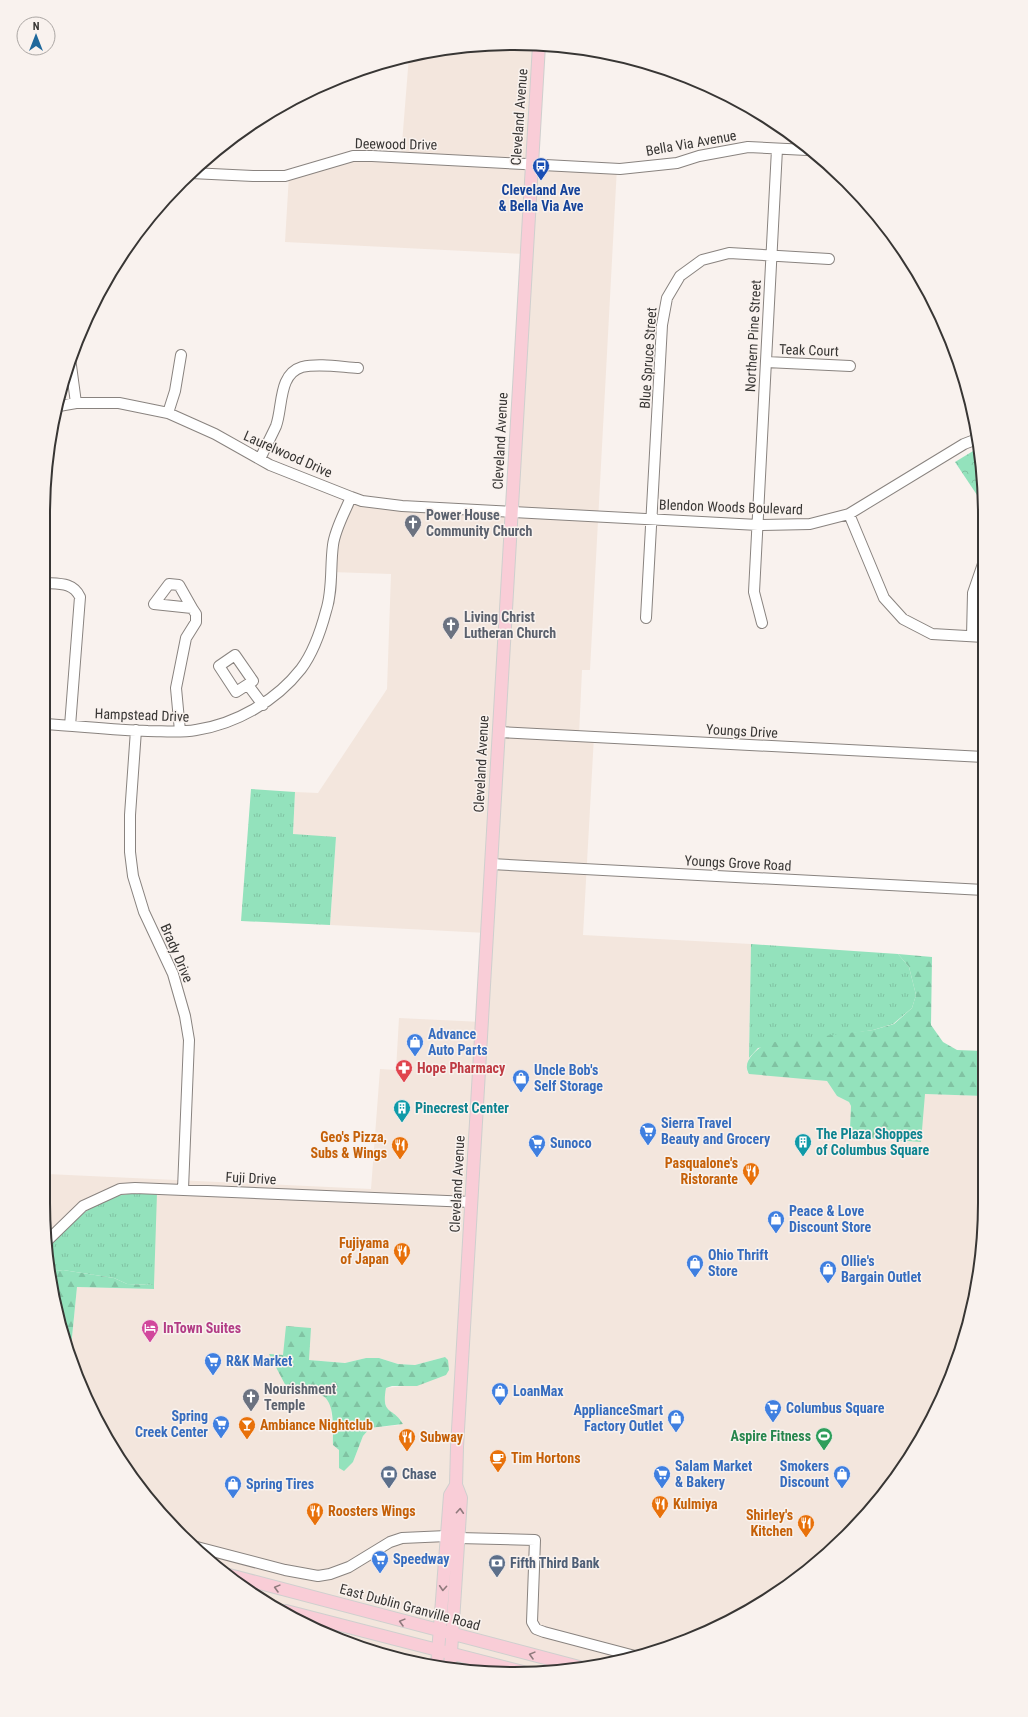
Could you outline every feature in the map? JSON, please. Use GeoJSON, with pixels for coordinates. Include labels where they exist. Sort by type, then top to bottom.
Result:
{"type":"FeatureCollection","features":[{"type":"Feature","properties":{"kind":"main road","name":"Cleveland Avenue"},"geometry":{"type":"LineString","coordinates":[[437,1660],[452,1537],[461,1498],[456,1485],[471,1202],[539,51]]}},
{"type":"Feature","properties":{"kind":"main road","name":"Cleveland Avenue"},"geometry":{"type":"LineString","coordinates":[[451,1663],[453,1635],[452,1537]]}},
{"type":"Feature","properties":{"kind":"main road","name":"East Dublin Granville Road"},"geometry":{"type":"LineString","coordinates":[[242,1579],[567,1664]]}},
{"type":"Feature","properties":{"kind":"main road"},"geometry":{"type":"LineString","coordinates":[[301,1615],[502,1667]]}},
{"type":"Feature","properties":{"kind":"street","name":"Bella Via Avenue"},"geometry":{"type":"LineString","coordinates":[[531,165],[620,169],[678,163],[699,156],[748,147],[801,150]]}},
{"type":"Feature","properties":{"kind":"street","name":"Northern Pine Street"},"geometry":{"type":"LineString","coordinates":[[762,623],[754,592],[777,149]]}},
{"type":"Feature","properties":{"kind":"street","name":"Deewood Drive"},"geometry":{"type":"LineString","coordinates":[[199,173],[285,176],[353,156],[531,165]]}},
{"type":"Feature","properties":{"kind":"street","name":"Blue Spruce Street"},"geometry":{"type":"LineString","coordinates":[[646,618],[662,325],[666,298],[680,276],[702,260],[729,254],[829,259]]}},
{"type":"Feature","properties":{"kind":"street"},"geometry":{"type":"LineString","coordinates":[[168,413],[175,391],[181,355]]}},
{"type":"Feature","properties":{"kind":"street","name":"Teak Court"},"geometry":{"type":"LineString","coordinates":[[766,362],[850,366]]}},
{"type":"Feature","properties":{"kind":"street"},"geometry":{"type":"LineString","coordinates":[[260,459],[276,425],[286,381],[292,373],[301,368],[311,366],[358,368]]}},
{"type":"Feature","properties":{"kind":"street"},"geometry":{"type":"LineString","coordinates":[[72,374],[76,404]]}},
{"type":"Feature","properties":{"kind":"street","name":"Laurelwood Drive"},"geometry":{"type":"LineString","coordinates":[[63,406],[119,403],[168,413],[215,434],[260,459],[362,501],[402,506],[511,511]]}},
{"type":"Feature","properties":{"kind":"street","name":"Blendon Woods Boulevard"},"geometry":{"type":"LineString","coordinates":[[511,511],[758,525],[810,524],[848,514],[964,444],[972,441]]}},
{"type":"Feature","properties":{"kind":"street","name":"Hampstead Drive"},"geometry":{"type":"LineString","coordinates":[[50,724],[136,730],[195,730],[219,724],[263,705],[288,683],[301,668],[315,642],[327,610],[335,537],[351,497]]}},
{"type":"Feature","properties":{"kind":"street"},"geometry":{"type":"LineString","coordinates":[[848,514],[884,598],[903,619],[932,634],[978,636]]}},
{"type":"Feature","properties":{"kind":"street"},"geometry":{"type":"LineString","coordinates":[[972,636],[973,593],[978,578]]}},
{"type":"Feature","properties":{"kind":"street"},"geometry":{"type":"LineString","coordinates":[[50,583],[66,584],[72,586],[77,590],[81,603],[70,726]]}},
{"type":"Feature","properties":{"kind":"street"},"geometry":{"type":"LineString","coordinates":[[180,731],[176,688],[186,638],[196,622],[196,614],[192,608]]}},
{"type":"Feature","properties":{"kind":"street"},"geometry":{"type":"LineString","coordinates":[[248,685],[263,705]]}},
{"type":"Feature","properties":{"kind":"street","name":"Brady Drive"},"geometry":{"type":"LineString","coordinates":[[136,730],[130,815],[130,852],[133,876],[144,912],[173,974],[185,1016],[189,1040],[183,1189]]}},
{"type":"Feature","properties":{"kind":"street","name":"Youngs Drive"},"geometry":{"type":"LineString","coordinates":[[498,732],[978,757]]}},
{"type":"Feature","properties":{"kind":"street","name":"Youngs Grove Road"},"geometry":{"type":"LineString","coordinates":[[491,864],[978,890]]}},
{"type":"Feature","properties":{"kind":"street","name":"Fuji Drive"},"geometry":{"type":"LineString","coordinates":[[51,1237],[83,1206],[120,1189],[183,1189],[471,1202]]}},
{"type":"Feature","properties":{"kind":"street"},"geometry":{"type":"LineString","coordinates":[[452,1537],[535,1540],[532,1622],[536,1629],[625,1653]]}},
{"type":"Feature","properties":{"kind":"street","name":"East Dublin Granville Road"},"geometry":{"type":"LineString","coordinates":[[205,1549],[285,1570],[318,1576],[330,1574],[349,1566],[390,1542],[402,1538],[452,1537]]}},
{"type":"Feature","properties":{"kind":"shaded area"},"geometry":{"type":"Polygon","coordinates":[[[484,51],[539,51],[532,164],[617,167],[590,670],[582,670],[579,735],[594,736],[583,935],[751,944],[749,1058],[747,1072],[827,1081],[837,1096],[849,1102],[851,1106],[850,1129],[925,1094],[978,1096],[977,1233],[969,1294],[962,1323],[943,1381],[916,1435],[900,1461],[863,1509],[842,1531],[820,1552],[772,1589],[746,1605],[692,1632],[634,1651],[575,1663],[514,1667],[484,1666],[423,1658],[394,1651],[336,1632],[282,1605],[256,1589],[208,1552],[165,1509],[128,1461],[112,1435],[85,1381],[72,1341],[77,1287],[154,1289],[154,1285],[81,1214],[52,1243],[50,1174],[371,1189],[380,1069],[396,1070],[399,1018],[482,1022],[487,933],[330,925],[336,837],[293,835],[295,792],[318,793],[387,689],[391,574],[331,572],[333,542],[351,498],[511,510],[525,254],[285,242],[289,175],[330,162],[401,156],[408,63],[453,54],[484,51]],[[270,1354],[289,1392],[318,1394],[325,1397],[331,1405],[333,1445],[339,1450],[339,1468],[353,1462],[363,1436],[370,1428],[400,1425],[401,1420],[387,1409],[384,1399],[386,1388],[405,1386],[445,1357],[415,1365],[398,1364],[379,1358],[366,1358],[345,1363],[308,1360],[270,1354]]]}},
{"type":"Feature","properties":{"kind":"green space"},"geometry":{"type":"Polygon","coordinates":[[[974,451],[977,496],[955,462],[974,451]]]}},
{"type":"Feature","properties":{"kind":"green space"},"geometry":{"type":"Polygon","coordinates":[[[251,789],[295,792],[293,834],[336,837],[330,925],[241,921],[251,789]]]}},
{"type":"Feature","properties":{"kind":"green space"},"geometry":{"type":"Polygon","coordinates":[[[751,944],[898,954],[909,967],[916,995],[912,1008],[893,1024],[873,1030],[758,1048],[749,1058],[751,944]]]}},
{"type":"Feature","properties":{"kind":"green space"},"geometry":{"type":"Polygon","coordinates":[[[898,954],[932,957],[931,1025],[943,1042],[957,1050],[978,1051],[978,1096],[925,1094],[921,1142],[854,1137],[850,1129],[851,1106],[849,1102],[837,1096],[827,1081],[749,1074],[747,1065],[751,1056],[767,1043],[873,1030],[894,1024],[912,1008],[916,995],[909,967],[898,954]]]}},
{"type":"Feature","properties":{"kind":"green space"},"geometry":{"type":"Polygon","coordinates":[[[157,1193],[154,1285],[127,1284],[114,1278],[63,1270],[55,1271],[52,1243],[86,1211],[97,1204],[122,1195],[157,1193]]]}},
{"type":"Feature","properties":{"kind":"green space"},"geometry":{"type":"Polygon","coordinates":[[[63,1270],[114,1278],[127,1284],[154,1285],[154,1289],[77,1287],[72,1341],[59,1294],[55,1271],[63,1270]]]}},
{"type":"Feature","properties":{"kind":"green space"},"geometry":{"type":"Polygon","coordinates":[[[286,1326],[311,1328],[309,1360],[345,1363],[366,1358],[379,1358],[398,1364],[415,1365],[445,1357],[448,1360],[449,1370],[446,1375],[417,1386],[392,1386],[386,1388],[385,1403],[389,1410],[399,1418],[403,1424],[370,1428],[363,1436],[353,1462],[344,1471],[339,1468],[339,1450],[333,1445],[333,1423],[331,1408],[328,1402],[324,1397],[318,1394],[289,1392],[269,1354],[283,1355],[286,1326]]]}},
{"type":"Feature","properties":{"kind":"place","name":"Cleveland Ave & Bella Via Ave"},"geometry":{"type":"Point","coordinates":[541,181]}},
{"type":"Feature","properties":{"kind":"place","name":"Power House Community Church"},"geometry":{"type":"Point","coordinates":[413,538]}},
{"type":"Feature","properties":{"kind":"place","name":"Living Christ Lutheran Church"},"geometry":{"type":"Point","coordinates":[451,640]}},
{"type":"Feature","properties":{"kind":"place","name":"Advance Auto Parts"},"geometry":{"type":"Point","coordinates":[415,1057]}},
{"type":"Feature","properties":{"kind":"place","name":"Hope Pharmacy"},"geometry":{"type":"Point","coordinates":[404,1083]}},
{"type":"Feature","properties":{"kind":"place","name":"Uncle Bob's Self Storage"},"geometry":{"type":"Point","coordinates":[521,1093]}},
{"type":"Feature","properties":{"kind":"place","name":"Pinecrest Center"},"geometry":{"type":"Point","coordinates":[402,1123]}},
{"type":"Feature","properties":{"kind":"place","name":"Sierra Travel Beauty and Grocery"},"geometry":{"type":"Point","coordinates":[648,1146]}},
{"type":"Feature","properties":{"kind":"place","name":"The Plaza Shoppes of Columbus Square"},"geometry":{"type":"Point","coordinates":[803,1157]}},
{"type":"Feature","properties":{"kind":"place","name":"Sunoco"},"geometry":{"type":"Point","coordinates":[537,1158]}},
{"type":"Feature","properties":{"kind":"place","name":"Geo's Pizza, Subs & Wings"},"geometry":{"type":"Point","coordinates":[400,1160]}},
{"type":"Feature","properties":{"kind":"place","name":"Pasqualone's Ristorante"},"geometry":{"type":"Point","coordinates":[751,1186]}},
{"type":"Feature","properties":{"kind":"place","name":"Peace & Love Discount Store"},"geometry":{"type":"Point","coordinates":[776,1234]}},
{"type":"Feature","properties":{"kind":"place","name":"Fujiyama of Japan"},"geometry":{"type":"Point","coordinates":[402,1266]}},
{"type":"Feature","properties":{"kind":"place","name":"Ohio Thrift Store"},"geometry":{"type":"Point","coordinates":[695,1278]}},
{"type":"Feature","properties":{"kind":"place","name":"Ollie's Bargain Outlet"},"geometry":{"type":"Point","coordinates":[828,1284]}},
{"type":"Feature","properties":{"kind":"place","name":"InTown Suites"},"geometry":{"type":"Point","coordinates":[150,1343]}},
{"type":"Feature","properties":{"kind":"place","name":"R&K Market"},"geometry":{"type":"Point","coordinates":[213,1376]}},
{"type":"Feature","properties":{"kind":"place","name":"LoanMax"},"geometry":{"type":"Point","coordinates":[500,1406]}},
{"type":"Feature","properties":{"kind":"place","name":"Nourishment Temple"},"geometry":{"type":"Point","coordinates":[251,1412]}},
{"type":"Feature","properties":{"kind":"place","name":"Columbus Square"},"geometry":{"type":"Point","coordinates":[773,1423]}},
{"type":"Feature","properties":{"kind":"place","name":"ApplianceSmart Factory Outlet"},"geometry":{"type":"Point","coordinates":[676,1433]}},
{"type":"Feature","properties":{"kind":"place","name":"Spring Creek Center"},"geometry":{"type":"Point","coordinates":[221,1439]}},
{"type":"Feature","properties":{"kind":"place","name":"Ambiance Nightclub"},"geometry":{"type":"Point","coordinates":[247,1440]}},
{"type":"Feature","properties":{"kind":"place","name":"Aspire Fitness"},"geometry":{"type":"Point","coordinates":[824,1451]}},
{"type":"Feature","properties":{"kind":"place","name":"Subway"},"geometry":{"type":"Point","coordinates":[407,1452]}},
{"type":"Feature","properties":{"kind":"place","name":"Tim Hortons"},"geometry":{"type":"Point","coordinates":[498,1473]}},
{"type":"Feature","properties":{"kind":"place","name":"Chase"},"geometry":{"type":"Point","coordinates":[389,1489]}},
{"type":"Feature","properties":{"kind":"place","name":"Salam Market & Bakery"},"geometry":{"type":"Point","coordinates":[662,1489]}},
{"type":"Feature","properties":{"kind":"place","name":"Smokers Discount"},"geometry":{"type":"Point","coordinates":[842,1489]}},
{"type":"Feature","properties":{"kind":"place","name":"Spring Tires"},"geometry":{"type":"Point","coordinates":[233,1499]}},
{"type":"Feature","properties":{"kind":"place","name":"Kulmiya"},"geometry":{"type":"Point","coordinates":[660,1519]}},
{"type":"Feature","properties":{"kind":"place","name":"Roosters Wings"},"geometry":{"type":"Point","coordinates":[315,1526]}},
{"type":"Feature","properties":{"kind":"place","name":"Shirley's Kitchen"},"geometry":{"type":"Point","coordinates":[806,1538]}},
{"type":"Feature","properties":{"kind":"place","name":"Speedway"},"geometry":{"type":"Point","coordinates":[380,1574]}},
{"type":"Feature","properties":{"kind":"place","name":"Fifth Third Bank"},"geometry":{"type":"Point","coordinates":[497,1578]}}]}
